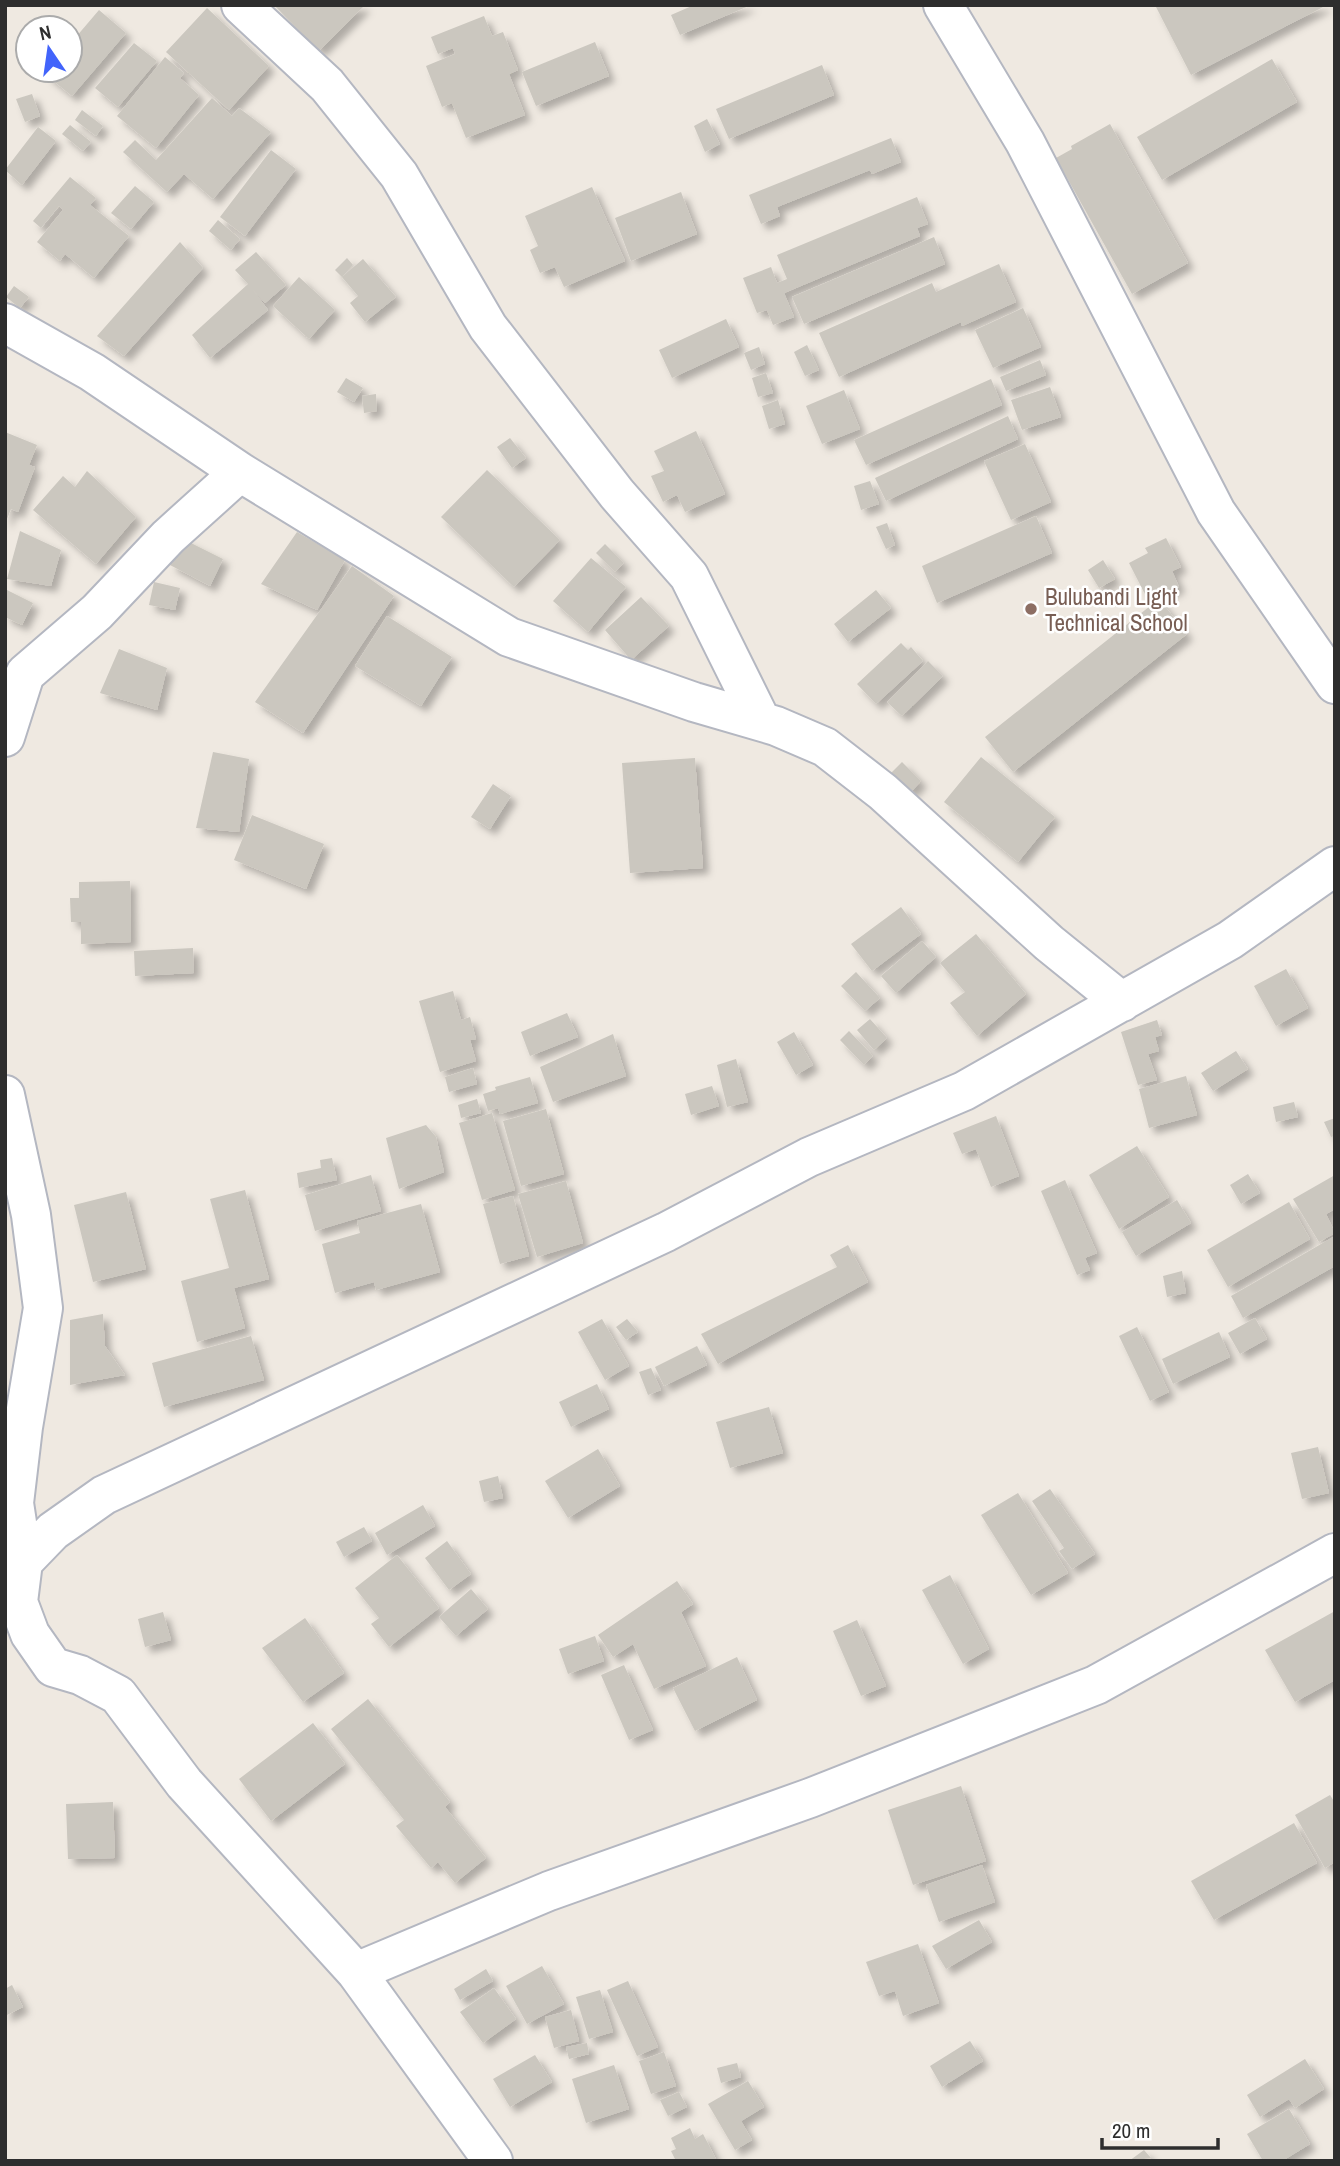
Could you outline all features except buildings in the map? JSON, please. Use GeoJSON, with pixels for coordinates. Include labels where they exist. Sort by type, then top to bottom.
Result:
{"type":"FeatureCollection","features":[{"type":"Feature","properties":{"kind":"street"},"geometry":{"type":"LineString","coordinates":[[241,5],[327,85],[398,175],[488,327],[617,494],[689,576],[761,721]]}},
{"type":"Feature","properties":{"kind":"street"},"geometry":{"type":"LineString","coordinates":[[943,5],[1025,142],[1216,512],[1335,684]]}},
{"type":"Feature","properties":{"kind":"street"},"geometry":{"type":"LineString","coordinates":[[5,323],[92,372],[240,472],[509,637],[694,702],[761,721],[825,747],[864,777],[1049,943],[1122,1002]]}},
{"type":"Feature","properties":{"kind":"street"},"geometry":{"type":"LineString","coordinates":[[5,737],[25,674],[97,612],[168,537],[240,472]]}},
{"type":"Feature","properties":{"kind":"street"},"geometry":{"type":"LineString","coordinates":[[23,1562],[53,1531],[104,1495],[666,1232],[809,1157],[964,1091],[1230,940],[1335,866]]}},
{"type":"Feature","properties":{"kind":"street"},"geometry":{"type":"LineString","coordinates":[[5,1095],[31,1215],[43,1308],[23,1427],[14,1503],[23,1562],[18,1602],[30,1634],[53,1667],[80,1675],[118,1695],[184,1783],[356,1972],[493,2161]]}},
{"type":"Feature","properties":{"kind":"street"},"geometry":{"type":"LineString","coordinates":[[356,1972],[549,1891],[810,1798],[1096,1685],[1335,1553]]}},
{"type":"Feature","properties":{"kind":"place","name":"Bulubandi Light Technical School"},"geometry":{"type":"Point","coordinates":[1031,609]}}]}
